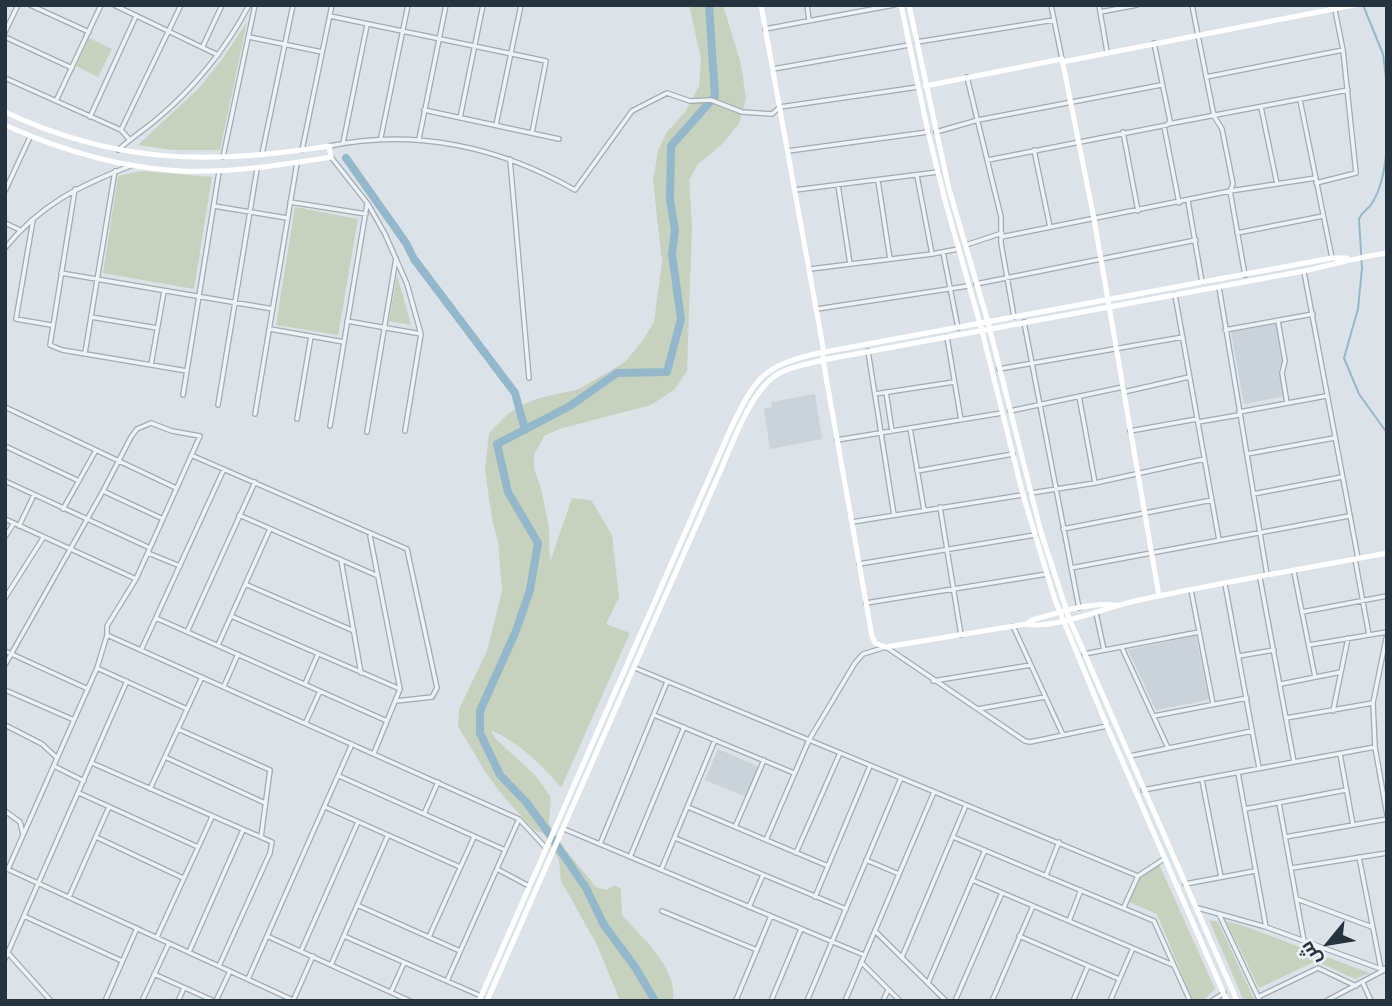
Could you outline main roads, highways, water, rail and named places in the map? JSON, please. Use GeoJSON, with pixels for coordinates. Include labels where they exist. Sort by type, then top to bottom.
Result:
{"type":"FeatureCollection","features":[{"type":"Feature","properties":{"kind":"main road"},"geometry":{"type":"LineString","coordinates":[[761,5],[874,641],[881,647],[886,647],[1033,625],[1049,619],[1092,611]]}},
{"type":"Feature","properties":{"kind":"main road"},"geometry":{"type":"LineString","coordinates":[[901,5],[938,172],[961,247],[976,284],[1031,493],[1068,615],[1237,1001]]}},
{"type":"Feature","properties":{"kind":"main road"},"geometry":{"type":"LineString","coordinates":[[909,5],[968,286],[1023,495],[1055,600],[1227,1001]]}},
{"type":"Feature","properties":{"kind":"main road"},"geometry":{"type":"LineString","coordinates":[[925,86],[1354,5]]}},
{"type":"Feature","properties":{"kind":"main road"},"geometry":{"type":"LineString","coordinates":[[1062,60],[1094,219],[1159,596]]}},
{"type":"Feature","properties":{"kind":"main road"},"geometry":{"type":"LineString","coordinates":[[5,113],[58,134],[118,150],[185,158],[223,158],[261,156],[329,146],[331,157],[257,168],[184,171],[133,164],[78,152],[5,125]]}},
{"type":"Feature","properties":{"kind":"main road"},"geometry":{"type":"LineString","coordinates":[[184,171],[185,158]]}},
{"type":"Feature","properties":{"kind":"main road"},"geometry":{"type":"LineString","coordinates":[[487,1001],[757,395],[781,372],[823,360],[982,331],[988,326],[1014,317],[1203,283],[1218,284],[1304,271],[1343,260],[1387,253]]}},
{"type":"Feature","properties":{"kind":"main road"},"geometry":{"type":"LineString","coordinates":[[480,999],[731,428],[758,379],[780,363],[824,353],[980,324],[988,326],[1024,322],[1108,308],[1175,295],[1245,275],[1332,258],[1343,260]]}},
{"type":"Feature","properties":{"kind":"main road"},"geometry":{"type":"LineString","coordinates":[[1077,637],[1076,622],[1104,604],[1117,605],[1387,553]]}},
{"type":"Feature","properties":{"kind":"main road"},"geometry":{"type":"LineString","coordinates":[[665,579],[672,581]]}},
{"type":"Feature","properties":{"kind":"main road"},"geometry":{"type":"LineString","coordinates":[[1060,590],[1069,607],[1092,611]]}},
{"type":"Feature","properties":{"kind":"main road"},"geometry":{"type":"LineString","coordinates":[[1049,619],[1057,611],[1055,600]]}},
{"type":"Feature","properties":{"kind":"main road"},"geometry":{"type":"LineString","coordinates":[[1049,619],[1063,625],[1071,640]]}},
{"type":"Feature","properties":{"kind":"main road"},"geometry":{"type":"LineString","coordinates":[[1223,992],[1230,987]]}},
{"type":"Feature","properties":{"kind":"waterway"},"geometry":{"type":"LineString","coordinates":[[655,1001],[635,967],[604,925],[586,888],[543,825],[526,802],[500,775],[480,733],[480,711],[516,631],[530,590],[538,543],[508,492],[497,444],[570,406],[617,373],[667,372],[681,319],[672,254],[675,231],[670,199],[671,146],[715,96],[709,5]]}},
{"type":"Feature","properties":{"kind":"waterway"},"geometry":{"type":"LineString","coordinates":[[1363,5],[1383,54],[1387,86]]}},
{"type":"Feature","properties":{"kind":"waterway"},"geometry":{"type":"LineString","coordinates":[[1387,147],[1377,193],[1359,219],[1362,268],[1358,309],[1344,358],[1359,394],[1387,433]]}},
{"type":"Feature","properties":{"kind":"waterway"},"geometry":{"type":"LineString","coordinates":[[346,158],[406,243],[414,259],[515,393],[525,430]]}}]}
